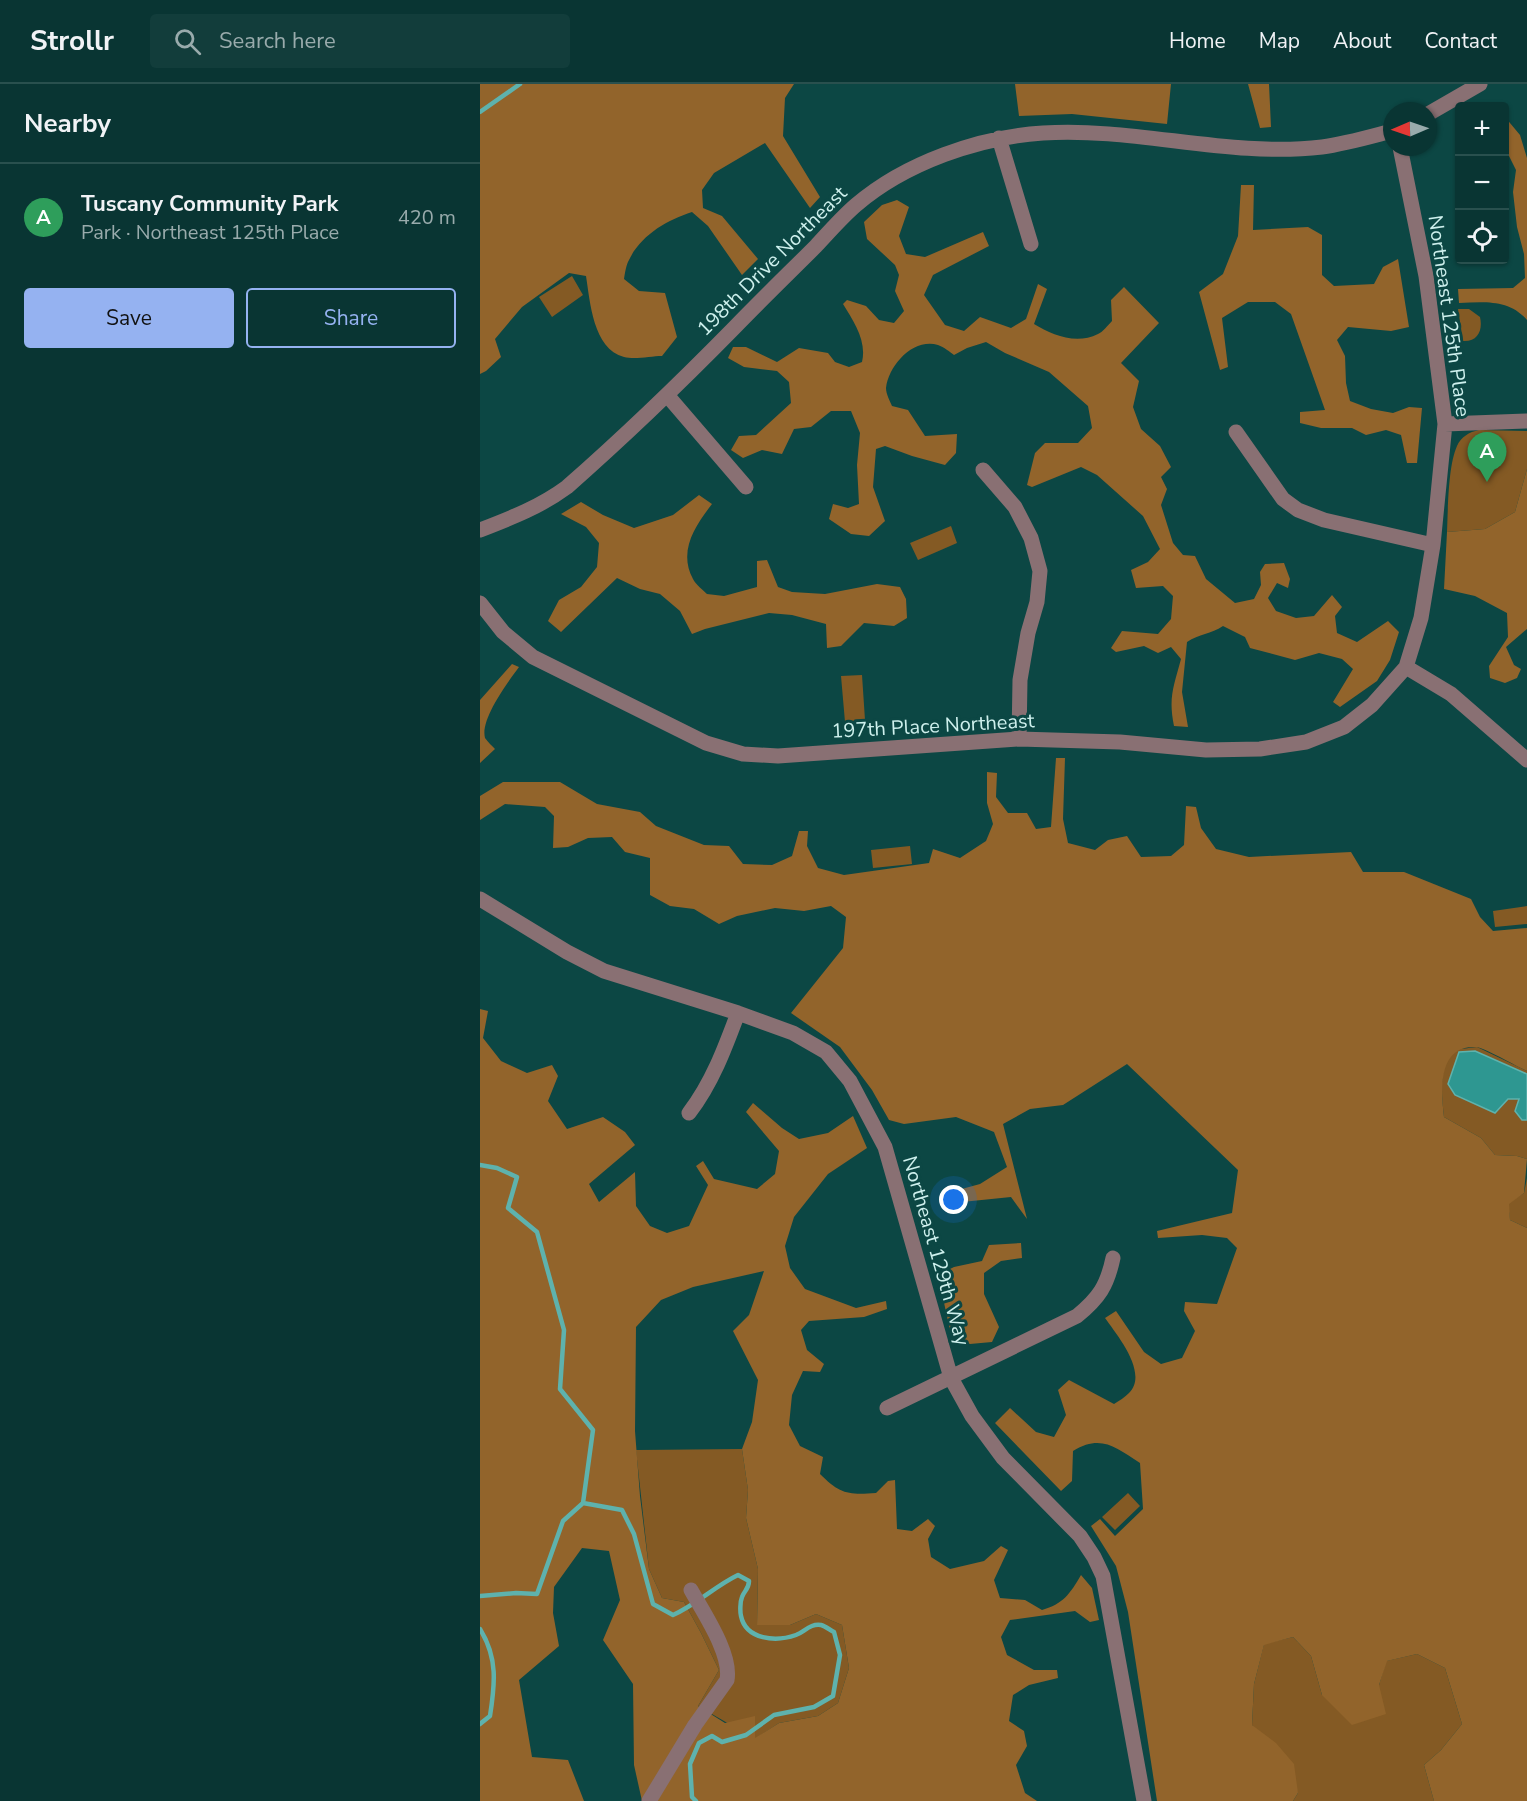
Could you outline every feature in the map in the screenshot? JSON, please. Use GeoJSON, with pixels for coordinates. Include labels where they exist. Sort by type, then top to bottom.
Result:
{"type":"FeatureCollection","features":[{"type":"Feature","properties":{"kind":"street"},"geometry":{"type":"LineString","coordinates":[[1437,109],[1480,84]]}},
{"type":"Feature","properties":{"kind":"street","name":"198th Drive Northeast"},"geometry":{"type":"LineString","coordinates":[[480,530],[531,510],[549,500],[595,463],[667,395],[856,205],[908,171],[940,156],[999,138],[1043,133],[1080,132],[1132,135],[1277,149],[1321,147],[1383,133]]}},
{"type":"Feature","properties":{"kind":"street"},"geometry":{"type":"LineString","coordinates":[[999,138],[1031,244]]}},
{"type":"Feature","properties":{"kind":"street","name":"Northeast 125th Place"},"geometry":{"type":"LineString","coordinates":[[1402,156],[1426,276],[1445,424],[1433,545],[1421,618],[1406,668]]}},
{"type":"Feature","properties":{"kind":"street"},"geometry":{"type":"LineString","coordinates":[[667,395],[746,487]]}},
{"type":"Feature","properties":{"kind":"street"},"geometry":{"type":"LineString","coordinates":[[1445,424],[1527,421]]}},
{"type":"Feature","properties":{"kind":"street"},"geometry":{"type":"LineString","coordinates":[[1236,432],[1283,499],[1298,510],[1324,520],[1433,545]]}},
{"type":"Feature","properties":{"kind":"street"},"geometry":{"type":"LineString","coordinates":[[983,470],[1015,507],[1031,538],[1040,572],[1037,602],[1028,633],[1020,680],[1019,739]]}},
{"type":"Feature","properties":{"kind":"street","name":"197th Place Northeast"},"geometry":{"type":"LineString","coordinates":[[480,603],[503,632],[533,657],[706,743],[743,754],[778,756],[1019,739],[1120,742],[1206,750],[1260,749],[1306,742],[1344,727],[1372,705],[1406,668]]}},
{"type":"Feature","properties":{"kind":"street"},"geometry":{"type":"LineString","coordinates":[[1406,668],[1451,694],[1527,760]]}},
{"type":"Feature","properties":{"kind":"street","name":"Northeast 129th Way"},"geometry":{"type":"LineString","coordinates":[[480,898],[567,952],[604,971],[738,1013],[793,1033],[826,1052],[850,1081],[885,1147],[951,1378],[972,1416],[1004,1458],[1080,1536],[1103,1576],[1144,1801]]}},
{"type":"Feature","properties":{"kind":"street"},"geometry":{"type":"LineString","coordinates":[[689,1113],[704,1094],[724,1052],[738,1013]]}},
{"type":"Feature","properties":{"kind":"street"},"geometry":{"type":"LineString","coordinates":[[887,1408],[1077,1316],[1095,1301],[1108,1280],[1113,1258]]}},
{"type":"Feature","properties":{"kind":"street"},"geometry":{"type":"LineString","coordinates":[[649,1801],[695,1725],[727,1680],[728,1663],[691,1590]]}},
{"type":"Feature","properties":{"kind":"shaded area"},"geometry":{"type":"Polygon","coordinates":[[[480,84],[794,84],[785,98],[783,136],[820,197],[810,208],[765,143],[714,173],[702,190],[703,208],[722,216],[758,259],[742,275],[708,226],[692,212],[673,219],[648,236],[640,243],[628,262],[624,279],[639,291],[665,293],[677,337],[662,356],[628,358],[614,352],[599,334],[592,311],[586,276],[569,273],[522,307],[495,339],[501,357],[480,374],[480,84]]]}},
{"type":"Feature","properties":{"kind":"shaded area"},"geometry":{"type":"Polygon","coordinates":[[[1015,84],[1171,84],[1167,124],[1072,114],[1019,116],[1015,84]]]}},
{"type":"Feature","properties":{"kind":"shaded area"},"geometry":{"type":"Polygon","coordinates":[[[1248,84],[1269,84],[1271,127],[1260,128],[1248,84]]]}},
{"type":"Feature","properties":{"kind":"shaded area"},"geometry":{"type":"Polygon","coordinates":[[[1509,122],[1520,135],[1527,158],[1527,320],[1512,308],[1496,303],[1459,303],[1458,289],[1513,288],[1525,278],[1524,254],[1517,227],[1513,192],[1516,170],[1509,156],[1509,122]]]}},
{"type":"Feature","properties":{"kind":"shaded area"},"geometry":{"type":"Polygon","coordinates":[[[1241,185],[1254,185],[1253,230],[1308,227],[1322,235],[1322,275],[1334,286],[1374,284],[1383,267],[1398,259],[1409,327],[1391,331],[1348,327],[1337,340],[1345,356],[1346,383],[1350,401],[1371,409],[1393,413],[1409,407],[1422,408],[1417,463],[1407,463],[1401,435],[1386,430],[1366,435],[1352,428],[1321,428],[1300,423],[1300,412],[1325,410],[1291,314],[1275,302],[1248,302],[1222,318],[1228,367],[1220,370],[1199,292],[1223,274],[1238,236],[1241,185]]]}},
{"type":"Feature","properties":{"kind":"shaded area"},"geometry":{"type":"Polygon","coordinates":[[[897,200],[909,207],[899,236],[906,254],[925,257],[983,232],[989,246],[933,275],[924,295],[945,325],[964,331],[980,317],[1011,328],[1026,319],[1038,284],[1047,289],[1034,324],[1048,332],[1081,339],[1102,332],[1112,321],[1111,300],[1124,287],[1159,323],[1121,363],[1139,381],[1133,407],[1141,429],[1160,446],[1171,467],[1161,477],[1167,489],[1161,505],[1173,543],[1183,555],[1195,556],[1206,579],[1235,603],[1254,599],[1261,585],[1260,572],[1265,564],[1284,563],[1290,579],[1288,588],[1277,583],[1268,598],[1276,611],[1296,618],[1314,616],[1332,595],[1342,607],[1335,616],[1337,633],[1357,642],[1388,621],[1399,632],[1390,660],[1377,681],[1340,707],[1333,702],[1353,669],[1342,659],[1319,653],[1295,660],[1250,648],[1245,637],[1223,626],[1187,642],[1182,692],[1188,727],[1174,726],[1172,699],[1181,659],[1171,647],[1158,653],[1144,646],[1116,652],[1111,648],[1122,631],[1158,634],[1171,619],[1173,596],[1163,586],[1136,588],[1131,570],[1148,562],[1160,549],[1143,516],[1097,475],[1081,467],[1032,487],[1027,485],[1035,453],[1045,443],[1078,443],[1092,428],[1088,406],[1049,372],[986,342],[954,355],[938,345],[920,346],[911,349],[897,362],[886,388],[892,406],[908,410],[925,436],[957,434],[956,453],[945,465],[885,446],[876,449],[873,487],[885,521],[869,536],[851,534],[829,519],[833,504],[848,508],[859,504],[857,465],[860,433],[851,411],[831,411],[811,427],[794,429],[782,454],[762,450],[743,458],[731,450],[739,436],[756,435],[791,403],[789,382],[777,371],[744,367],[728,358],[733,347],[746,347],[777,362],[799,348],[828,353],[835,362],[849,367],[862,362],[863,347],[843,304],[847,300],[866,306],[879,320],[894,323],[904,311],[895,291],[899,275],[895,265],[867,239],[864,222],[882,205],[897,200]]]}},
{"type":"Feature","properties":{"kind":"shaded area"},"geometry":{"type":"Polygon","coordinates":[[[572,276],[583,295],[552,317],[539,297],[572,276]]]}},
{"type":"Feature","properties":{"kind":"shaded area"},"geometry":{"type":"Polygon","coordinates":[[[1458,309],[1469,309],[1480,317],[1480,331],[1476,337],[1468,341],[1463,341],[1458,309]]]}},
{"type":"Feature","properties":{"kind":"shaded area"},"geometry":{"type":"Polygon","coordinates":[[[1479,430],[1527,431],[1527,469],[1515,512],[1485,529],[1447,532],[1449,488],[1454,454],[1463,438],[1479,430]]]}},
{"type":"Feature","properties":{"kind":"shaded area"},"geometry":{"type":"Polygon","coordinates":[[[1527,469],[1527,629],[1506,647],[1514,665],[1521,669],[1517,678],[1505,683],[1490,678],[1489,666],[1508,637],[1507,613],[1475,596],[1444,589],[1447,532],[1485,529],[1515,512],[1527,469]]]}},
{"type":"Feature","properties":{"kind":"shaded area"},"geometry":{"type":"Polygon","coordinates":[[[699,495],[712,504],[690,539],[687,559],[693,579],[707,594],[724,596],[757,587],[757,561],[767,560],[778,587],[792,592],[825,594],[877,584],[900,587],[906,599],[907,618],[894,626],[864,623],[841,646],[827,648],[826,624],[792,615],[769,613],[692,634],[680,611],[660,594],[640,589],[617,578],[561,632],[548,621],[559,600],[581,587],[597,567],[599,543],[586,527],[561,514],[581,502],[603,515],[634,528],[673,515],[699,495]]]}},
{"type":"Feature","properties":{"kind":"shaded area"},"geometry":{"type":"Polygon","coordinates":[[[951,526],[957,543],[918,560],[910,543],[951,526]]]}},
{"type":"Feature","properties":{"kind":"shaded area"},"geometry":{"type":"Polygon","coordinates":[[[512,664],[519,667],[496,701],[485,730],[485,738],[495,749],[480,763],[480,700],[512,664]]]}},
{"type":"Feature","properties":{"kind":"shaded area"},"geometry":{"type":"Polygon","coordinates":[[[862,675],[865,720],[845,722],[841,676],[862,675]]]}},
{"type":"Feature","properties":{"kind":"shaded area"},"geometry":{"type":"Polygon","coordinates":[[[1056,758],[1065,758],[1063,819],[1068,843],[1095,850],[1108,840],[1127,836],[1141,857],[1171,856],[1184,845],[1186,806],[1196,807],[1201,828],[1216,849],[1249,857],[1351,852],[1363,872],[1404,872],[1471,899],[1480,917],[1493,931],[1527,928],[1527,1071],[1480,1048],[1463,1048],[1454,1053],[1448,1061],[1444,1072],[1442,1095],[1444,1117],[1481,1138],[1495,1155],[1527,1159],[1524,1193],[1509,1204],[1510,1220],[1527,1228],[1527,1801],[1434,1801],[1424,1765],[1441,1750],[1462,1724],[1445,1668],[1417,1654],[1387,1661],[1379,1685],[1386,1714],[1352,1725],[1322,1695],[1311,1656],[1293,1637],[1264,1645],[1254,1684],[1252,1725],[1276,1743],[1294,1764],[1298,1793],[1293,1801],[1157,1801],[1128,1612],[1116,1566],[1091,1526],[1100,1519],[1115,1536],[1143,1509],[1140,1463],[1108,1445],[1092,1443],[1083,1446],[1073,1451],[1072,1481],[1061,1491],[995,1423],[1010,1408],[1036,1432],[1054,1437],[1066,1415],[1058,1390],[1069,1380],[1114,1404],[1127,1394],[1134,1385],[1133,1365],[1129,1354],[1105,1318],[1116,1311],[1144,1352],[1161,1364],[1182,1358],[1195,1331],[1184,1311],[1185,1302],[1217,1304],[1237,1248],[1227,1238],[1202,1235],[1158,1238],[1157,1231],[1232,1213],[1238,1170],[1127,1064],[1063,1105],[1030,1109],[1003,1124],[1027,1219],[1011,1197],[962,1202],[958,1190],[980,1184],[1007,1167],[994,1132],[956,1117],[904,1124],[889,1120],[872,1090],[840,1047],[791,1013],[843,948],[846,917],[831,906],[804,911],[775,908],[737,916],[719,924],[694,909],[670,906],[650,895],[650,858],[625,852],[612,837],[588,838],[568,847],[553,848],[554,816],[545,807],[505,804],[480,820],[480,796],[503,782],[560,782],[597,804],[640,812],[656,826],[704,845],[729,846],[743,864],[772,865],[792,856],[799,831],[808,831],[807,846],[818,868],[844,875],[929,863],[933,849],[960,858],[986,841],[993,824],[987,803],[987,772],[997,773],[996,797],[1008,813],[1027,813],[1036,829],[1051,827],[1056,758]]]}},
{"type":"Feature","properties":{"kind":"shaded area"},"geometry":{"type":"Polygon","coordinates":[[[910,846],[912,864],[873,868],[871,850],[910,846]]]}},
{"type":"Feature","properties":{"kind":"shaded area"},"geometry":{"type":"Polygon","coordinates":[[[1527,906],[1527,924],[1495,927],[1493,911],[1527,906]]]}},
{"type":"Feature","properties":{"kind":"shaded area"},"geometry":{"type":"Polygon","coordinates":[[[480,1009],[488,1011],[483,1038],[501,1061],[527,1073],[552,1065],[558,1076],[548,1101],[567,1129],[603,1117],[625,1132],[635,1145],[589,1184],[599,1202],[635,1172],[636,1206],[650,1226],[667,1233],[689,1226],[708,1185],[696,1166],[703,1161],[714,1179],[757,1189],[775,1174],[779,1151],[746,1112],[753,1103],[782,1128],[799,1139],[828,1133],[853,1116],[867,1148],[828,1174],[794,1217],[785,1246],[790,1268],[805,1289],[856,1308],[886,1301],[887,1309],[864,1317],[809,1321],[801,1330],[807,1350],[824,1364],[820,1372],[803,1371],[792,1395],[789,1425],[800,1446],[823,1457],[820,1474],[833,1486],[851,1493],[876,1493],[888,1481],[895,1480],[897,1529],[912,1531],[928,1519],[935,1526],[928,1539],[931,1557],[950,1569],[984,1561],[1001,1546],[1008,1550],[994,1580],[1000,1598],[1025,1600],[1042,1610],[1055,1605],[1065,1597],[1081,1575],[1092,1588],[1099,1620],[1090,1622],[1075,1611],[1010,1620],[1001,1637],[1007,1655],[1034,1670],[1057,1670],[1058,1678],[1029,1685],[1013,1695],[1009,1721],[1024,1731],[1027,1746],[1016,1765],[1025,1793],[1037,1801],[642,1801],[634,1765],[633,1684],[603,1640],[620,1600],[609,1551],[582,1548],[554,1587],[553,1613],[559,1646],[519,1680],[532,1757],[568,1760],[584,1801],[480,1801],[480,1009]],[[764,1271],[693,1287],[661,1300],[636,1327],[635,1431],[649,1569],[662,1598],[684,1602],[719,1670],[698,1706],[725,1723],[755,1716],[755,1738],[779,1723],[818,1716],[838,1703],[849,1668],[842,1625],[816,1614],[790,1625],[757,1625],[758,1569],[746,1518],[748,1490],[742,1449],[752,1422],[758,1380],[733,1331],[749,1315],[764,1271]]]}},
{"type":"Feature","properties":{"kind":"shaded area"},"geometry":{"type":"Polygon","coordinates":[[[1477,1047],[1527,1071],[1527,1159],[1495,1155],[1481,1138],[1444,1117],[1442,1080],[1447,1062],[1458,1050],[1477,1047]]]}},
{"type":"Feature","properties":{"kind":"shaded area"},"geometry":{"type":"Polygon","coordinates":[[[1527,1178],[1527,1228],[1510,1220],[1508,1203],[1524,1193],[1527,1178]]]}},
{"type":"Feature","properties":{"kind":"shaded area"},"geometry":{"type":"Polygon","coordinates":[[[1021,1243],[1022,1258],[1001,1261],[984,1273],[984,1294],[999,1327],[992,1342],[970,1344],[951,1335],[938,1275],[954,1267],[982,1261],[989,1245],[1021,1243]]]}},
{"type":"Feature","properties":{"kind":"shaded area"},"geometry":{"type":"Polygon","coordinates":[[[742,1449],[748,1490],[746,1518],[758,1569],[757,1625],[790,1625],[816,1614],[842,1625],[849,1668],[838,1703],[818,1716],[779,1723],[755,1739],[698,1706],[719,1670],[684,1602],[662,1598],[649,1569],[636,1450],[742,1449]]]}},
{"type":"Feature","properties":{"kind":"shaded area"},"geometry":{"type":"Polygon","coordinates":[[[1128,1493],[1140,1506],[1115,1530],[1102,1517],[1128,1493]]]}},
{"type":"Feature","properties":{"kind":"shaded area"},"geometry":{"type":"Polygon","coordinates":[[[1293,1637],[1311,1656],[1322,1695],[1379,1685],[1386,1661],[1417,1654],[1445,1668],[1462,1724],[1441,1750],[1424,1765],[1434,1801],[1293,1801],[1298,1793],[1252,1725],[1254,1684],[1264,1644],[1293,1637]]]}},
{"type":"Feature","properties":{"kind":"water"},"geometry":{"type":"Polygon","coordinates":[[[1475,1051],[1527,1074],[1527,1120],[1522,1120],[1515,1111],[1519,1099],[1508,1099],[1495,1113],[1455,1095],[1448,1084],[1459,1052],[1475,1051]]]}},
{"type":"Feature","properties":{"kind":"waterway"},"geometry":{"type":"LineString","coordinates":[[480,112],[520,84]]}},
{"type":"Feature","properties":{"kind":"waterway"},"geometry":{"type":"LineString","coordinates":[[480,1165],[497,1168],[517,1177],[508,1208],[537,1232],[564,1330],[560,1389],[593,1430],[583,1503]]}},
{"type":"Feature","properties":{"kind":"waterway"},"geometry":{"type":"LineString","coordinates":[[480,1596],[537,1594],[563,1521],[583,1503],[622,1510],[634,1534],[653,1604],[673,1615],[738,1575],[749,1581],[740,1607],[744,1624],[755,1634],[771,1638],[788,1637],[817,1625],[834,1632],[840,1655],[833,1696],[814,1707],[774,1715],[746,1735],[722,1742],[712,1736],[699,1743],[690,1764],[692,1797],[696,1801]]}},
{"type":"Feature","properties":{"kind":"waterway"},"geometry":{"type":"LineString","coordinates":[[480,1629],[490,1650],[494,1671],[490,1716],[480,1724]]}},
{"type":"Feature","properties":{"kind":"place","name":"Tuscany Community Park"},"geometry":{"type":"Point","coordinates":[1487,482]}}]}
